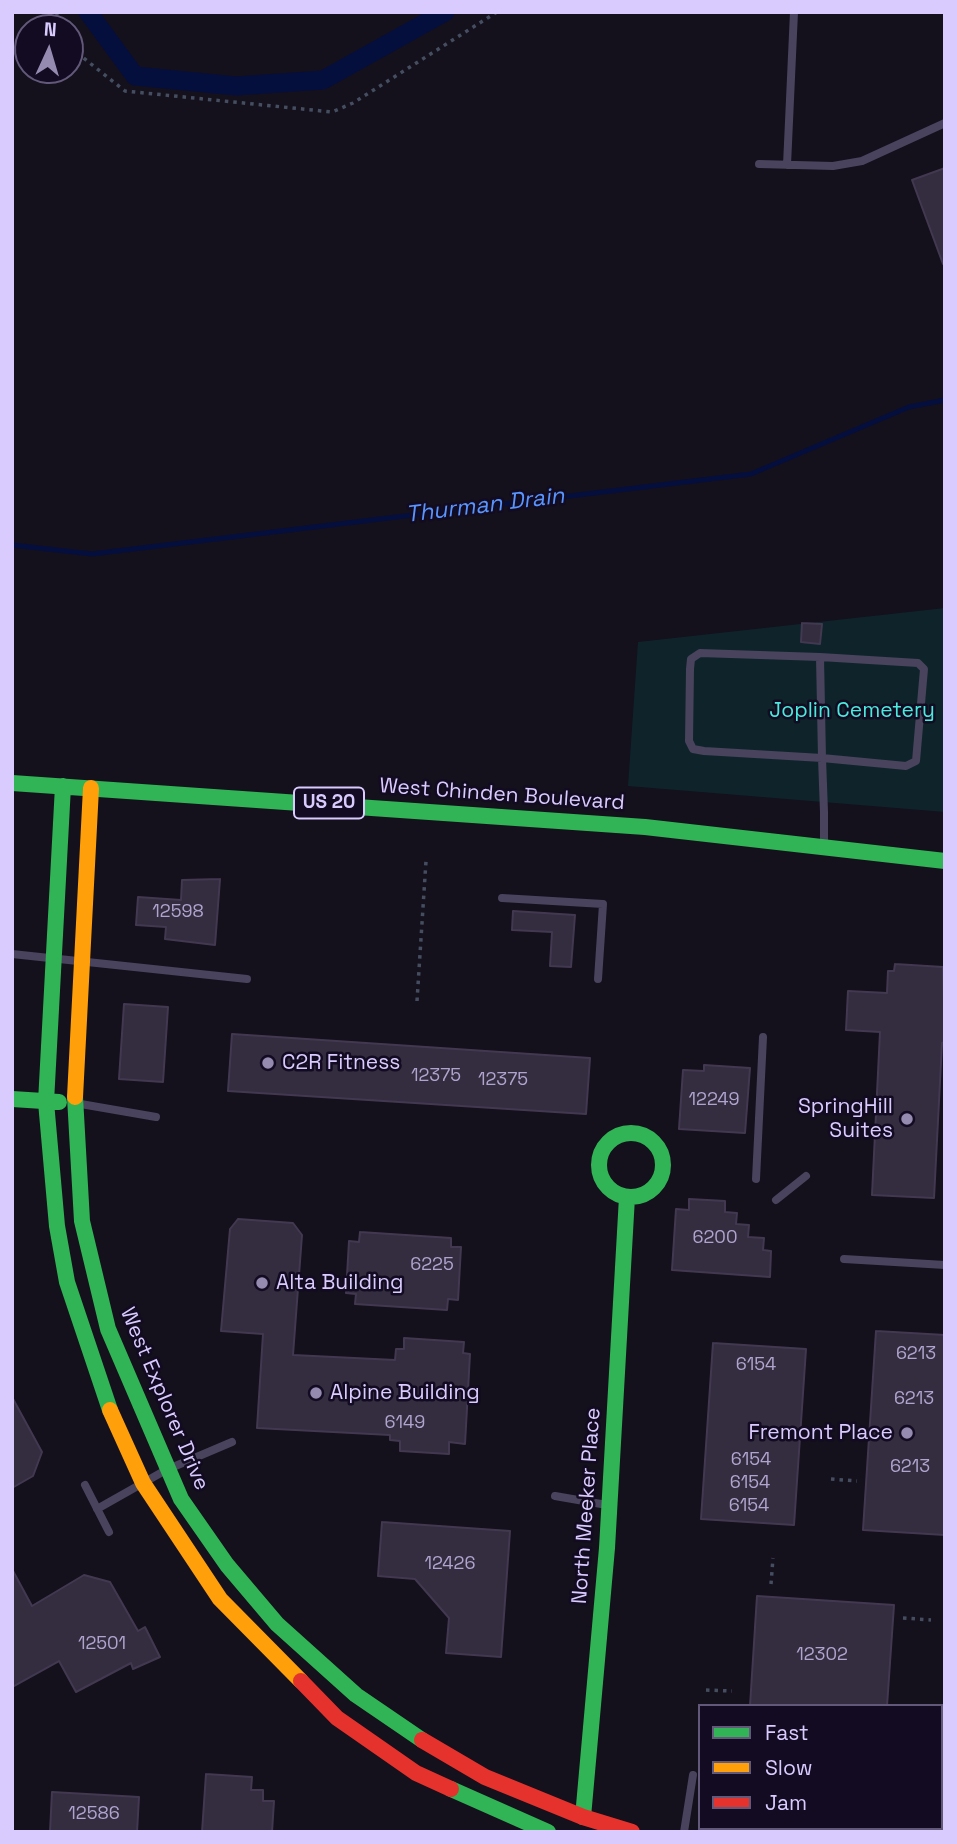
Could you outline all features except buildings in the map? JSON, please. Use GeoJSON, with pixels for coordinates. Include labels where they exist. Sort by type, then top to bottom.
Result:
{"type":"FeatureCollection","features":[{"type":"Feature","properties":{"kind":"street","name":"West Chinden Boulevard"},"geometry":{"type":"LineString","coordinates":[[12,783],[455,811],[824,845],[945,861]]}},
{"type":"Feature","properties":{"kind":"street"},"geometry":{"type":"LineString","coordinates":[[63,786],[56,958],[46,1102],[57,1226],[67,1282],[114,1420],[143,1483],[220,1599],[337,1718],[416,1773],[548,1832]]}},
{"type":"Feature","properties":{"kind":"street","name":"West Explorer Drive"},"geometry":{"type":"LineString","coordinates":[[91,788],[75,1103],[82,1221],[102,1309],[166,1470],[181,1499],[227,1565],[277,1625],[356,1695],[401,1728],[485,1777],[583,1817],[632,1832]]}},
{"type":"Feature","properties":{"kind":"street"},"geometry":{"type":"LineString","coordinates":[[12,1099],[75,1103]]}},
{"type":"Feature","properties":{"kind":"street"},"geometry":{"type":"LineString","coordinates":[[622,1133],[634,1133],[656,1144],[663,1169],[659,1181],[651,1191],[627,1198],[614,1194],[605,1185],[599,1174],[598,1161],[610,1139],[622,1133]]}},
{"type":"Feature","properties":{"kind":"street","name":"North Meeker Place"},"geometry":{"type":"LineString","coordinates":[[583,1817],[609,1506],[627,1198]]}},
{"type":"Feature","properties":{"kind":"lane"},"geometry":{"type":"LineString","coordinates":[[787,165],[794,12]]}},
{"type":"Feature","properties":{"kind":"lane"},"geometry":{"type":"LineString","coordinates":[[759,164],[833,166],[862,161],[945,123]]}},
{"type":"Feature","properties":{"kind":"lane"},"geometry":{"type":"LineString","coordinates":[[700,653],[820,657],[918,663],[923,669],[916,761],[906,766],[693,750],[689,741],[691,659],[700,653]]}},
{"type":"Feature","properties":{"kind":"lane"},"geometry":{"type":"LineString","coordinates":[[820,657],[824,845]]}},
{"type":"Feature","properties":{"kind":"lane"},"geometry":{"type":"LineString","coordinates":[[502,898],[603,904],[598,979]]}},
{"type":"Feature","properties":{"kind":"lane"},"geometry":{"type":"LineString","coordinates":[[12,954],[247,979]]}},
{"type":"Feature","properties":{"kind":"lane"},"geometry":{"type":"LineString","coordinates":[[756,1179],[764,1037]]}},
{"type":"Feature","properties":{"kind":"lane"},"geometry":{"type":"LineString","coordinates":[[75,1103],[156,1117]]}},
{"type":"Feature","properties":{"kind":"lane"},"geometry":{"type":"LineString","coordinates":[[776,1200],[806,1176]]}},
{"type":"Feature","properties":{"kind":"lane"},"geometry":{"type":"LineString","coordinates":[[844,1259],[945,1265]]}},
{"type":"Feature","properties":{"kind":"lane"},"geometry":{"type":"LineString","coordinates":[[97,1510],[166,1470],[232,1442]]}},
{"type":"Feature","properties":{"kind":"lane"},"geometry":{"type":"LineString","coordinates":[[85,1485],[109,1532]]}},
{"type":"Feature","properties":{"kind":"lane"},"geometry":{"type":"LineString","coordinates":[[555,1496],[609,1506]]}},
{"type":"Feature","properties":{"kind":"lane"},"geometry":{"type":"LineString","coordinates":[[684,1832],[693,1774]]}},
{"type":"Feature","properties":{"kind":"path"},"geometry":{"type":"LineString","coordinates":[[84,57],[125,91],[332,112],[354,103],[497,12]]}},
{"type":"Feature","properties":{"kind":"path"},"geometry":{"type":"LineString","coordinates":[[417,1001],[426,861]]}},
{"type":"Feature","properties":{"kind":"path"},"geometry":{"type":"LineString","coordinates":[[831,1479],[857,1481]]}},
{"type":"Feature","properties":{"kind":"path"},"geometry":{"type":"LineString","coordinates":[[771,1584],[773,1558]]}},
{"type":"Feature","properties":{"kind":"path"},"geometry":{"type":"LineString","coordinates":[[903,1618],[930,1620]]}},
{"type":"Feature","properties":{"kind":"path"},"geometry":{"type":"LineString","coordinates":[[706,1690],[732,1691]]}},
{"type":"Feature","properties":{"kind":"green space","name":"Joplin Cemetery"},"geometry":{"type":"Polygon","coordinates":[[[945,608],[945,812],[628,786],[638,642],[945,608]]]}},
{"type":"Feature","properties":{"kind":"waterway"},"geometry":{"type":"LineString","coordinates":[[88,12],[135,76],[236,86],[323,80],[445,12]]}},
{"type":"Feature","properties":{"kind":"waterway","name":"Thurman Drain"},"geometry":{"type":"LineString","coordinates":[[12,545],[92,554],[751,474],[909,407],[945,400]]}},
{"type":"Feature","properties":{"kind":"traffic: fast"},"geometry":{"type":"LineString","coordinates":[[12,783],[645,827],[945,861]]}},
{"type":"Feature","properties":{"kind":"traffic: fast"},"geometry":{"type":"LineString","coordinates":[[63,786],[46,1102],[57,1226],[67,1282],[110,1410]]}},
{"type":"Feature","properties":{"kind":"traffic: fast"},"geometry":{"type":"LineString","coordinates":[[75,1097],[82,1221],[108,1329],[181,1499],[227,1565],[277,1624],[356,1695],[422,1740]]}},
{"type":"Feature","properties":{"kind":"traffic: fast"},"geometry":{"type":"LineString","coordinates":[[12,1099],[59,1102]]}},
{"type":"Feature","properties":{"kind":"traffic: fast"},"geometry":{"type":"LineString","coordinates":[[625,1133],[637,1133],[654,1142],[661,1153],[663,1165],[661,1177],[654,1188],[637,1197],[625,1197],[613,1192],[604,1183],[599,1171],[599,1159],[604,1147],[613,1138],[625,1133]]}},
{"type":"Feature","properties":{"kind":"traffic: fast"},"geometry":{"type":"LineString","coordinates":[[583,1817],[607,1548],[627,1197]]}},
{"type":"Feature","properties":{"kind":"traffic: fast"},"geometry":{"type":"LineString","coordinates":[[451,1789],[548,1832]]}},
{"type":"Feature","properties":{"kind":"traffic: slow"},"geometry":{"type":"LineString","coordinates":[[75,1097],[91,788]]}},
{"type":"Feature","properties":{"kind":"traffic: slow"},"geometry":{"type":"LineString","coordinates":[[110,1410],[143,1483],[220,1599],[301,1681]]}},
{"type":"Feature","properties":{"kind":"traffic: jam"},"geometry":{"type":"LineString","coordinates":[[301,1681],[337,1718],[416,1773],[451,1789]]}},
{"type":"Feature","properties":{"kind":"traffic: jam"},"geometry":{"type":"LineString","coordinates":[[422,1740],[485,1777],[583,1817],[632,1832]]}},
{"type":"Feature","properties":{"kind":"place","name":"C2R Fitness"},"geometry":{"type":"Point","coordinates":[268,1063]}},
{"type":"Feature","properties":{"kind":"place","name":"SpringHill Suites"},"geometry":{"type":"Point","coordinates":[907,1119]}},
{"type":"Feature","properties":{"kind":"place","name":"Alta Building"},"geometry":{"type":"Point","coordinates":[262,1283]}},
{"type":"Feature","properties":{"kind":"place","name":"Alpine Building"},"geometry":{"type":"Point","coordinates":[316,1393]}},
{"type":"Feature","properties":{"kind":"place","name":"Fremont Place"},"geometry":{"type":"Point","coordinates":[907,1433]}}]}
